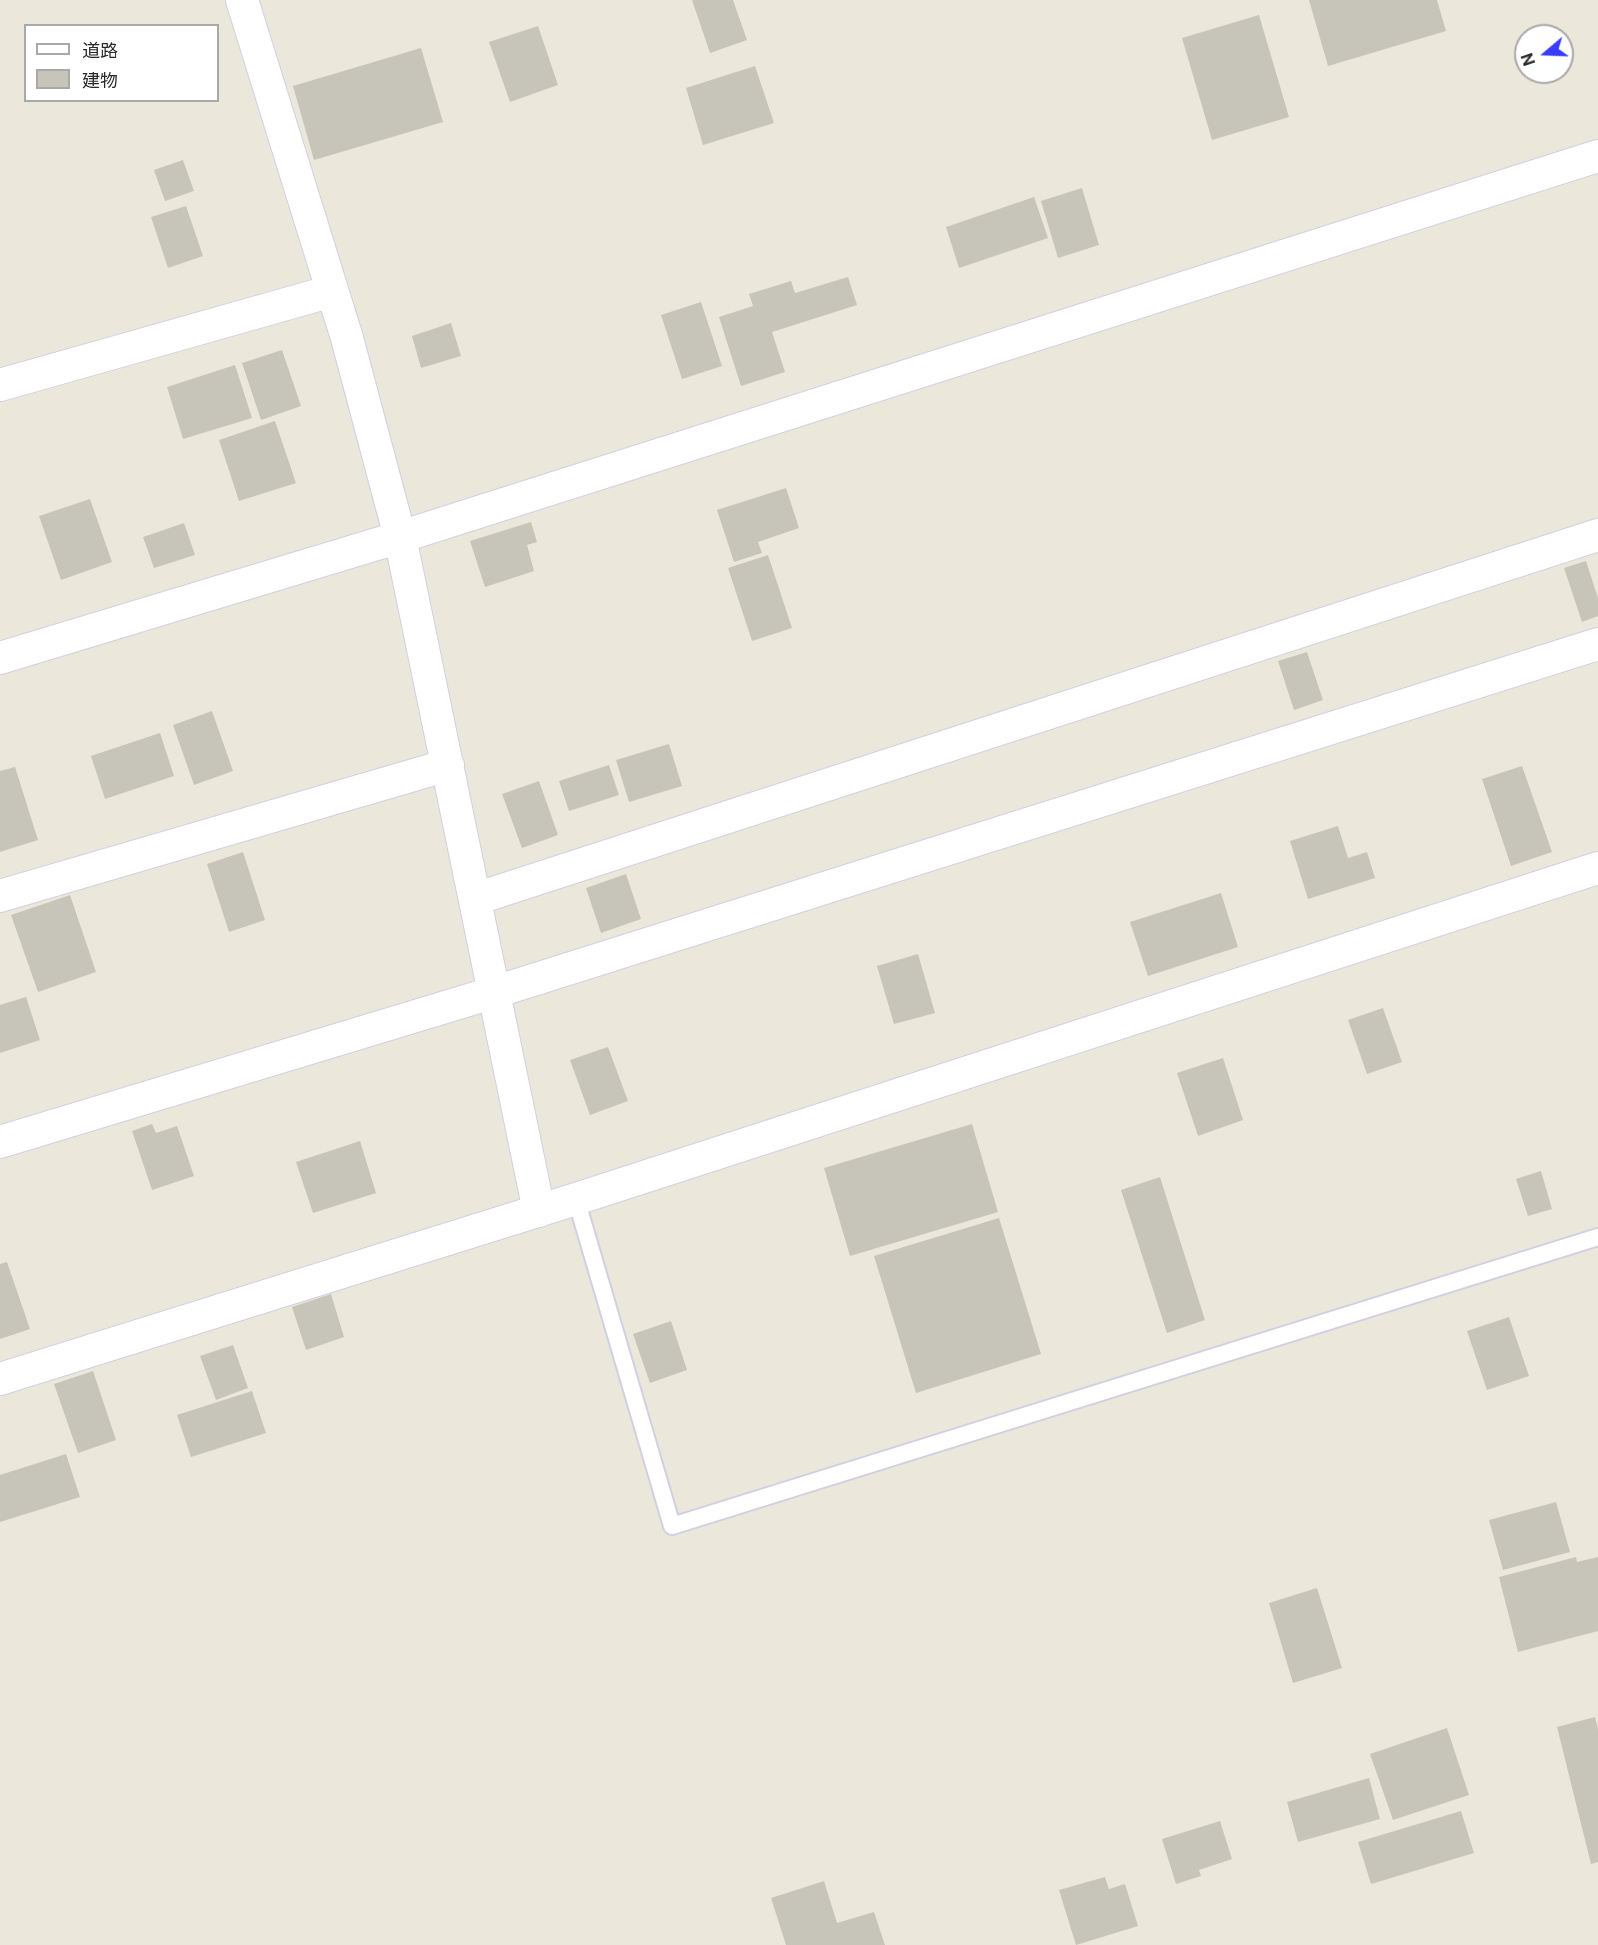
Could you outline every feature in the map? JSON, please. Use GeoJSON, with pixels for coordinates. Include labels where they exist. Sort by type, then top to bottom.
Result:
{"type":"FeatureCollection","features":[{"type":"Feature","properties":{"kind":"street"},"geometry":{"type":"LineString","coordinates":[[242,0],[332,291],[400,537],[539,1211]]}},
{"type":"Feature","properties":{"kind":"street"},"geometry":{"type":"LineString","coordinates":[[0,658],[400,537],[1598,156]]}},
{"type":"Feature","properties":{"kind":"street"},"geometry":{"type":"LineString","coordinates":[[0,385],[332,291]]}},
{"type":"Feature","properties":{"kind":"street"},"geometry":{"type":"LineString","coordinates":[[475,899],[1598,535]]}},
{"type":"Feature","properties":{"kind":"street"},"geometry":{"type":"LineString","coordinates":[[0,1142],[495,992],[1598,644]]}},
{"type":"Feature","properties":{"kind":"street"},"geometry":{"type":"LineString","coordinates":[[0,896],[448,765]]}},
{"type":"Feature","properties":{"kind":"street"},"geometry":{"type":"LineString","coordinates":[[0,1379],[539,1211],[1598,868]]}},
{"type":"Feature","properties":{"kind":"lane"},"geometry":{"type":"LineString","coordinates":[[576,1199],[672,1526],[1598,1237]]}},
{"type":"Feature","properties":{"kind":"building"},"geometry":{"type":"Polygon","coordinates":[[[692,0],[733,0],[747,40],[710,53],[692,0]]]}},
{"type":"Feature","properties":{"kind":"building"},"geometry":{"type":"Polygon","coordinates":[[[1309,0],[1437,0],[1446,31],[1328,66],[1309,0]]]}},
{"type":"Feature","properties":{"kind":"building"},"geometry":{"type":"Polygon","coordinates":[[[1259,15],[1289,117],[1212,140],[1182,38],[1259,15]]]}},
{"type":"Feature","properties":{"kind":"building"},"geometry":{"type":"Polygon","coordinates":[[[538,26],[558,85],[510,102],[489,42],[538,26]]]}},
{"type":"Feature","properties":{"kind":"building"},"geometry":{"type":"Polygon","coordinates":[[[421,48],[443,122],[314,160],[293,86],[421,48]]]}},
{"type":"Feature","properties":{"kind":"building"},"geometry":{"type":"Polygon","coordinates":[[[755,66],[774,123],[703,145],[686,88],[755,66]]]}},
{"type":"Feature","properties":{"kind":"building"},"geometry":{"type":"Polygon","coordinates":[[[183,160],[194,191],[165,201],[154,170],[183,160]]]}},
{"type":"Feature","properties":{"kind":"building"},"geometry":{"type":"Polygon","coordinates":[[[1082,188],[1099,245],[1058,258],[1041,201],[1082,188]]]}},
{"type":"Feature","properties":{"kind":"building"},"geometry":{"type":"Polygon","coordinates":[[[1034,197],[1048,238],[959,268],[946,227],[1034,197]]]}},
{"type":"Feature","properties":{"kind":"building"},"geometry":{"type":"Polygon","coordinates":[[[186,206],[203,256],[168,268],[151,217],[186,206]]]}},
{"type":"Feature","properties":{"kind":"building"},"geometry":{"type":"Polygon","coordinates":[[[848,277],[857,305],[772,332],[785,372],[741,386],[719,317],[753,306],[749,294],[791,281],[795,293],[848,277]]]}},
{"type":"Feature","properties":{"kind":"building"},"geometry":{"type":"Polygon","coordinates":[[[701,302],[722,366],[682,379],[661,315],[701,302]]]}},
{"type":"Feature","properties":{"kind":"building"},"geometry":{"type":"Polygon","coordinates":[[[451,323],[461,356],[421,368],[412,336],[451,323]]]}},
{"type":"Feature","properties":{"kind":"building"},"geometry":{"type":"Polygon","coordinates":[[[282,350],[301,406],[261,420],[242,363],[282,350]]]}},
{"type":"Feature","properties":{"kind":"building"},"geometry":{"type":"Polygon","coordinates":[[[235,365],[252,418],[183,439],[167,387],[235,365]]]}},
{"type":"Feature","properties":{"kind":"building"},"geometry":{"type":"Polygon","coordinates":[[[275,421],[296,483],[239,501],[219,440],[275,421]]]}},
{"type":"Feature","properties":{"kind":"building"},"geometry":{"type":"Polygon","coordinates":[[[786,488],[799,528],[758,542],[762,553],[734,562],[717,510],[786,488]]]}},
{"type":"Feature","properties":{"kind":"building"},"geometry":{"type":"Polygon","coordinates":[[[90,499],[112,562],[61,580],[39,516],[90,499]]]}},
{"type":"Feature","properties":{"kind":"building"},"geometry":{"type":"Polygon","coordinates":[[[531,522],[537,542],[527,545],[534,571],[485,587],[470,541],[531,522]]]}},
{"type":"Feature","properties":{"kind":"building"},"geometry":{"type":"Polygon","coordinates":[[[184,523],[195,555],[154,568],[143,537],[184,523]]]}},
{"type":"Feature","properties":{"kind":"building"},"geometry":{"type":"Polygon","coordinates":[[[768,555],[792,628],[752,641],[728,568],[768,555]]]}},
{"type":"Feature","properties":{"kind":"building"},"geometry":{"type":"Polygon","coordinates":[[[1586,561],[1598,598],[1598,616],[1582,622],[1564,568],[1586,561]]]}},
{"type":"Feature","properties":{"kind":"building"},"geometry":{"type":"Polygon","coordinates":[[[1307,652],[1323,700],[1294,710],[1278,661],[1307,652]]]}},
{"type":"Feature","properties":{"kind":"building"},"geometry":{"type":"Polygon","coordinates":[[[212,711],[233,771],[194,785],[173,725],[212,711]]]}},
{"type":"Feature","properties":{"kind":"building"},"geometry":{"type":"Polygon","coordinates":[[[160,733],[174,776],[105,799],[91,756],[160,733]]]}},
{"type":"Feature","properties":{"kind":"building"},"geometry":{"type":"Polygon","coordinates":[[[669,744],[682,786],[629,802],[616,760],[669,744]]]}},
{"type":"Feature","properties":{"kind":"building"},"geometry":{"type":"Polygon","coordinates":[[[609,765],[619,795],[569,811],[559,781],[609,765]]]}},
{"type":"Feature","properties":{"kind":"building"},"geometry":{"type":"Polygon","coordinates":[[[1522,766],[1552,852],[1511,866],[1482,779],[1522,766]]]}},
{"type":"Feature","properties":{"kind":"building"},"geometry":{"type":"Polygon","coordinates":[[[15,767],[38,840],[0,852],[0,771],[15,767]]]}},
{"type":"Feature","properties":{"kind":"building"},"geometry":{"type":"Polygon","coordinates":[[[539,781],[558,835],[522,848],[502,794],[539,781]]]}},
{"type":"Feature","properties":{"kind":"building"},"geometry":{"type":"Polygon","coordinates":[[[1338,826],[1348,858],[1367,852],[1375,878],[1308,899],[1290,841],[1338,826]]]}},
{"type":"Feature","properties":{"kind":"building"},"geometry":{"type":"Polygon","coordinates":[[[243,852],[265,920],[229,932],[207,864],[243,852]]]}},
{"type":"Feature","properties":{"kind":"building"},"geometry":{"type":"Polygon","coordinates":[[[626,874],[641,919],[601,933],[586,888],[626,874]]]}},
{"type":"Feature","properties":{"kind":"building"},"geometry":{"type":"Polygon","coordinates":[[[1221,893],[1238,947],[1148,976],[1130,922],[1221,893]]]}},
{"type":"Feature","properties":{"kind":"building"},"geometry":{"type":"Polygon","coordinates":[[[70,895],[96,972],[38,992],[11,915],[70,895]]]}},
{"type":"Feature","properties":{"kind":"building"},"geometry":{"type":"Polygon","coordinates":[[[918,954],[935,1013],[894,1024],[877,966],[918,954]]]}},
{"type":"Feature","properties":{"kind":"building"},"geometry":{"type":"Polygon","coordinates":[[[26,997],[40,1040],[0,1053],[0,1005],[26,997]]]}},
{"type":"Feature","properties":{"kind":"building"},"geometry":{"type":"Polygon","coordinates":[[[1383,1008],[1402,1062],[1367,1074],[1348,1020],[1383,1008]]]}},
{"type":"Feature","properties":{"kind":"building"},"geometry":{"type":"Polygon","coordinates":[[[608,1047],[628,1101],[590,1115],[570,1060],[608,1047]]]}},
{"type":"Feature","properties":{"kind":"building"},"geometry":{"type":"Polygon","coordinates":[[[1223,1058],[1243,1120],[1198,1136],[1177,1073],[1223,1058]]]}},
{"type":"Feature","properties":{"kind":"building"},"geometry":{"type":"Polygon","coordinates":[[[152,1124],[156,1133],[177,1126],[194,1176],[152,1190],[132,1131],[152,1124]]]}},
{"type":"Feature","properties":{"kind":"building"},"geometry":{"type":"Polygon","coordinates":[[[972,1124],[998,1212],[850,1256],[824,1168],[972,1124]]]}},
{"type":"Feature","properties":{"kind":"building"},"geometry":{"type":"Polygon","coordinates":[[[360,1141],[376,1193],[313,1213],[296,1162],[360,1141]]]}},
{"type":"Feature","properties":{"kind":"building"},"geometry":{"type":"Polygon","coordinates":[[[1541,1171],[1552,1209],[1528,1216],[1516,1179],[1541,1171]]]}},
{"type":"Feature","properties":{"kind":"building"},"geometry":{"type":"Polygon","coordinates":[[[1160,1177],[1205,1320],[1167,1333],[1121,1190],[1160,1177]]]}},
{"type":"Feature","properties":{"kind":"building"},"geometry":{"type":"Polygon","coordinates":[[[999,1218],[1041,1354],[916,1393],[874,1256],[999,1218]]]}},
{"type":"Feature","properties":{"kind":"building"},"geometry":{"type":"Polygon","coordinates":[[[7,1262],[30,1329],[0,1339],[0,1264],[7,1262]]]}},
{"type":"Feature","properties":{"kind":"building"},"geometry":{"type":"Polygon","coordinates":[[[331,1294],[344,1337],[306,1350],[292,1307],[331,1294]]]}},
{"type":"Feature","properties":{"kind":"building"},"geometry":{"type":"Polygon","coordinates":[[[1509,1317],[1529,1376],[1487,1390],[1467,1331],[1509,1317]]]}},
{"type":"Feature","properties":{"kind":"building"},"geometry":{"type":"Polygon","coordinates":[[[671,1321],[687,1370],[650,1383],[633,1334],[671,1321]]]}},
{"type":"Feature","properties":{"kind":"building"},"geometry":{"type":"Polygon","coordinates":[[[233,1345],[248,1388],[216,1400],[200,1356],[233,1345]]]}},
{"type":"Feature","properties":{"kind":"building"},"geometry":{"type":"Polygon","coordinates":[[[93,1371],[116,1440],[78,1453],[54,1384],[93,1371]]]}},
{"type":"Feature","properties":{"kind":"building"},"geometry":{"type":"Polygon","coordinates":[[[252,1391],[266,1433],[191,1457],[177,1415],[252,1391]]]}},
{"type":"Feature","properties":{"kind":"building"},"geometry":{"type":"Polygon","coordinates":[[[66,1454],[80,1497],[0,1522],[0,1475],[66,1454]]]}},
{"type":"Feature","properties":{"kind":"building"},"geometry":{"type":"Polygon","coordinates":[[[1556,1502],[1570,1552],[1503,1570],[1489,1520],[1556,1502]]]}},
{"type":"Feature","properties":{"kind":"building"},"geometry":{"type":"Polygon","coordinates":[[[1576,1557],[1577,1562],[1598,1557],[1598,1631],[1518,1652],[1499,1577],[1576,1557]]]}},
{"type":"Feature","properties":{"kind":"building"},"geometry":{"type":"Polygon","coordinates":[[[1317,1588],[1342,1668],[1293,1683],[1269,1603],[1317,1588]]]}},
{"type":"Feature","properties":{"kind":"building"},"geometry":{"type":"Polygon","coordinates":[[[1595,1717],[1598,1729],[1598,1862],[1591,1864],[1557,1727],[1595,1717]]]}},
{"type":"Feature","properties":{"kind":"building"},"geometry":{"type":"Polygon","coordinates":[[[1447,1728],[1469,1795],[1393,1820],[1370,1754],[1447,1728]]]}},
{"type":"Feature","properties":{"kind":"building"},"geometry":{"type":"Polygon","coordinates":[[[1369,1778],[1380,1819],[1298,1842],[1287,1802],[1369,1778]]]}},
{"type":"Feature","properties":{"kind":"building"},"geometry":{"type":"Polygon","coordinates":[[[1461,1811],[1474,1853],[1371,1884],[1358,1842],[1461,1811]]]}},
{"type":"Feature","properties":{"kind":"building"},"geometry":{"type":"Polygon","coordinates":[[[1220,1821],[1232,1859],[1199,1870],[1201,1876],[1176,1884],[1162,1839],[1220,1821]]]}},
{"type":"Feature","properties":{"kind":"building"},"geometry":{"type":"Polygon","coordinates":[[[1105,1877],[1109,1889],[1125,1884],[1138,1926],[1076,1945],[1059,1890],[1105,1877]]]}},
{"type":"Feature","properties":{"kind":"building"},"geometry":{"type":"Polygon","coordinates":[[[824,1881],[837,1923],[874,1912],[885,1945],[786,1945],[771,1898],[824,1881]]]}}]}
